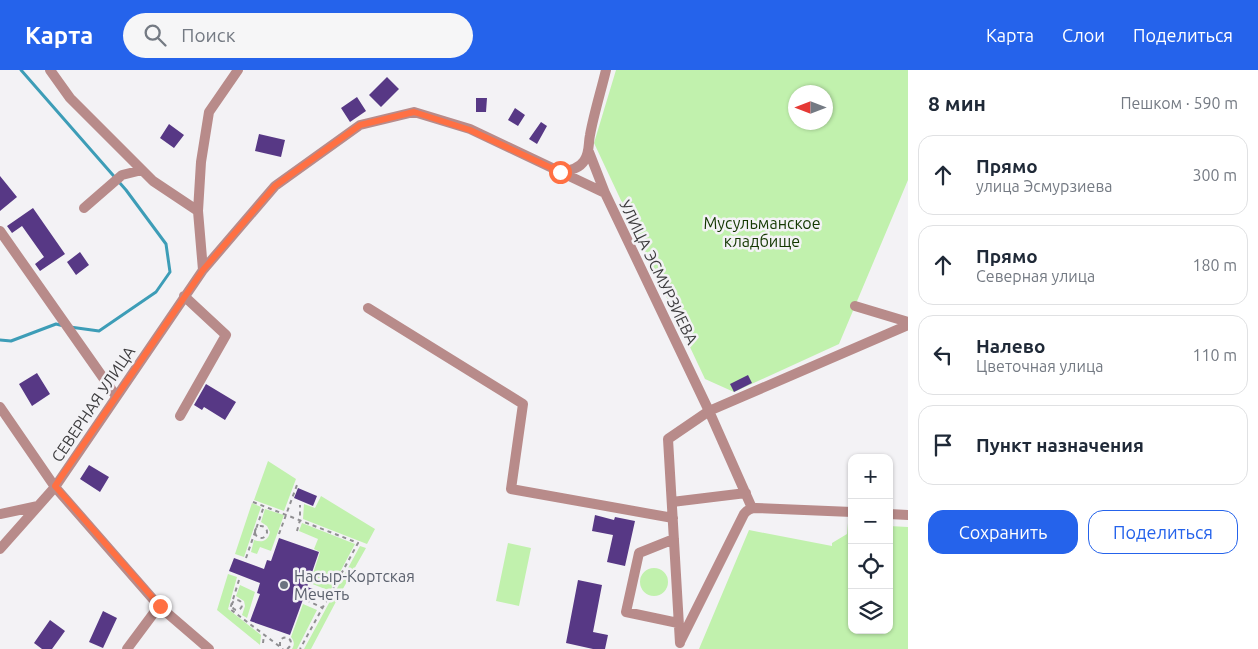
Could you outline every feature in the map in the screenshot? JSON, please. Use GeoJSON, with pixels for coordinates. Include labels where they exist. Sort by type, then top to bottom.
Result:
{"type":"FeatureCollection","features":[{"type":"Feature","properties":{"kind":"street"},"geometry":{"type":"LineString","coordinates":[[50,70],[70,98],[153,181],[198,211]]}},
{"type":"Feature","properties":{"kind":"street"},"geometry":{"type":"LineString","coordinates":[[203,270],[198,211],[200,162],[209,112],[238,70]]}},
{"type":"Feature","properties":{"kind":"street"},"geometry":{"type":"LineString","coordinates":[[560,172],[578,167],[584,162],[589,152],[590,135],[606,70]]}},
{"type":"Feature","properties":{"kind":"street","name":"УЛИЦА ЭСМУРЗИЕВА"},"geometry":{"type":"LineString","coordinates":[[203,270],[275,186],[360,125],[414,112],[470,130],[605,194],[709,411],[752,508]]}},
{"type":"Feature","properties":{"kind":"street"},"geometry":{"type":"LineString","coordinates":[[589,152],[605,194]]}},
{"type":"Feature","properties":{"kind":"street"},"geometry":{"type":"LineString","coordinates":[[84,208],[122,174],[142,170]]}},
{"type":"Feature","properties":{"kind":"street"},"geometry":{"type":"LineString","coordinates":[[0,231],[116,396]]}},
{"type":"Feature","properties":{"kind":"street","name":"СЕВЕРНАЯ УЛИЦА"},"geometry":{"type":"LineString","coordinates":[[0,549],[55,486],[203,270]]}},
{"type":"Feature","properties":{"kind":"street"},"geometry":{"type":"LineString","coordinates":[[180,416],[226,335],[184,296]]}},
{"type":"Feature","properties":{"kind":"street"},"geometry":{"type":"LineString","coordinates":[[856,306],[908,323]]}},
{"type":"Feature","properties":{"kind":"street"},"geometry":{"type":"LineString","coordinates":[[368,308],[523,404],[511,490],[672,518]]}},
{"type":"Feature","properties":{"kind":"street"},"geometry":{"type":"LineString","coordinates":[[678,646],[668,439],[709,411],[908,323]]}},
{"type":"Feature","properties":{"kind":"street"},"geometry":{"type":"LineString","coordinates":[[0,408],[55,486],[160,606],[209,649]]}},
{"type":"Feature","properties":{"kind":"street"},"geometry":{"type":"LineString","coordinates":[[672,502],[746,493]]}},
{"type":"Feature","properties":{"kind":"street"},"geometry":{"type":"LineString","coordinates":[[0,514],[38,506]]}},
{"type":"Feature","properties":{"kind":"street"},"geometry":{"type":"LineString","coordinates":[[678,646],[747,510],[752,508],[848,512]]}},
{"type":"Feature","properties":{"kind":"street"},"geometry":{"type":"LineString","coordinates":[[893,514],[908,515]]}},
{"type":"Feature","properties":{"kind":"street"},"geometry":{"type":"LineString","coordinates":[[674,539],[639,552],[626,612],[678,623]]}},
{"type":"Feature","properties":{"kind":"street"},"geometry":{"type":"LineString","coordinates":[[127,649],[160,606]]}},
{"type":"Feature","properties":{"kind":"path"},"geometry":{"type":"LineString","coordinates":[[279,534],[297,485]]}},
{"type":"Feature","properties":{"kind":"path"},"geometry":{"type":"LineString","coordinates":[[253,502],[358,543],[300,649]]}},
{"type":"Feature","properties":{"kind":"path"},"geometry":{"type":"LineString","coordinates":[[297,531],[300,520],[300,505]]}},
{"type":"Feature","properties":{"kind":"path"},"geometry":{"type":"LineString","coordinates":[[246,558],[264,506]]}},
{"type":"Feature","properties":{"kind":"path"},"geometry":{"type":"LineString","coordinates":[[259,527],[266,528],[266,537],[260,538],[256,534],[256,530],[259,527]]}},
{"type":"Feature","properties":{"kind":"path"},"geometry":{"type":"LineString","coordinates":[[239,580],[230,609],[283,649]]}},
{"type":"Feature","properties":{"kind":"path"},"geometry":{"type":"LineString","coordinates":[[318,592],[329,596]]}},
{"type":"Feature","properties":{"kind":"path"},"geometry":{"type":"LineString","coordinates":[[237,600],[241,602],[242,607],[237,611],[232,606],[233,602],[237,600]]}},
{"type":"Feature","properties":{"kind":"path"},"geometry":{"type":"LineString","coordinates":[[306,600],[323,608]]}},
{"type":"Feature","properties":{"kind":"path"},"geometry":{"type":"LineString","coordinates":[[263,643],[264,634]]}},
{"type":"Feature","properties":{"kind":"green space","name":"Мусульманское кладбище"},"geometry":{"type":"Polygon","coordinates":[[[616,70],[908,70],[908,180],[839,344],[734,392],[705,379],[594,143],[616,70]]]}},
{"type":"Feature","properties":{"kind":"green space"},"geometry":{"type":"Polygon","coordinates":[[[268,461],[296,479],[284,511],[254,500],[268,461]]]}},
{"type":"Feature","properties":{"kind":"green space"},"geometry":{"type":"Polygon","coordinates":[[[321,496],[375,529],[367,544],[303,519],[304,504],[315,508],[321,496]]]}},
{"type":"Feature","properties":{"kind":"green space"},"geometry":{"type":"Polygon","coordinates":[[[252,503],[261,507],[244,557],[235,554],[252,503]]]}},
{"type":"Feature","properties":{"kind":"green space"},"geometry":{"type":"Polygon","coordinates":[[[265,509],[284,515],[271,551],[260,547],[257,554],[251,552],[254,540],[264,540],[270,532],[267,526],[261,522],[265,509]]]}},
{"type":"Feature","properties":{"kind":"green space"},"geometry":{"type":"Polygon","coordinates":[[[302,523],[355,544],[330,591],[310,583],[320,552],[314,549],[318,539],[299,531],[302,523]]]}},
{"type":"Feature","properties":{"kind":"green space"},"geometry":{"type":"Polygon","coordinates":[[[848,523],[848,634],[893,634],[893,526],[908,527],[908,649],[699,649],[749,530],[832,546],[832,543],[847,534],[848,523]]]}},
{"type":"Feature","properties":{"kind":"green space"},"geometry":{"type":"Polygon","coordinates":[[[508,543],[531,548],[519,606],[496,601],[508,543]]]}},
{"type":"Feature","properties":{"kind":"green space"},"geometry":{"type":"Polygon","coordinates":[[[360,546],[366,548],[311,649],[304,649],[360,546]]]}},
{"type":"Feature","properties":{"kind":"green space"},"geometry":{"type":"Polygon","coordinates":[[[654,568],[664,572],[668,582],[664,592],[654,596],[644,592],[640,582],[644,572],[654,568]]]}},
{"type":"Feature","properties":{"kind":"green space"},"geometry":{"type":"Polygon","coordinates":[[[228,574],[237,577],[228,609],[261,635],[260,645],[217,610],[228,574]]]}},
{"type":"Feature","properties":{"kind":"green space"},"geometry":{"type":"Polygon","coordinates":[[[240,585],[255,592],[247,618],[242,615],[245,606],[244,601],[236,596],[240,585]]]}},
{"type":"Feature","properties":{"kind":"green space"},"geometry":{"type":"Polygon","coordinates":[[[303,604],[317,610],[297,649],[292,649],[294,643],[291,637],[303,604]]]}},
{"type":"Feature","properties":{"kind":"building"},"geometry":{"type":"Polygon","coordinates":[[[387,77],[399,89],[381,107],[369,95],[387,77]]]}},
{"type":"Feature","properties":{"kind":"building"},"geometry":{"type":"Polygon","coordinates":[[[357,97],[366,111],[350,122],[341,108],[357,97]]]}},
{"type":"Feature","properties":{"kind":"building"},"geometry":{"type":"Polygon","coordinates":[[[476,98],[487,98],[486,112],[476,112],[476,98]]]}},
{"type":"Feature","properties":{"kind":"building"},"geometry":{"type":"Polygon","coordinates":[[[515,108],[525,115],[518,126],[508,120],[515,108]]]}},
{"type":"Feature","properties":{"kind":"building"},"geometry":{"type":"Polygon","coordinates":[[[541,122],[547,126],[537,144],[529,139],[541,122]]]}},
{"type":"Feature","properties":{"kind":"building"},"geometry":{"type":"Polygon","coordinates":[[[169,124],[184,135],[174,148],[160,138],[169,124]]]}},
{"type":"Feature","properties":{"kind":"building"},"geometry":{"type":"Polygon","coordinates":[[[259,134],[285,140],[281,157],[255,151],[259,134]]]}},
{"type":"Feature","properties":{"kind":"building"},"geometry":{"type":"Polygon","coordinates":[[[0,176],[17,197],[0,211],[0,176]]]}},
{"type":"Feature","properties":{"kind":"building"},"geometry":{"type":"Polygon","coordinates":[[[33,208],[65,254],[40,271],[35,264],[44,257],[22,226],[12,233],[7,226],[33,208]]]}},
{"type":"Feature","properties":{"kind":"building"},"geometry":{"type":"Polygon","coordinates":[[[80,252],[89,265],[76,275],[67,262],[80,252]]]}},
{"type":"Feature","properties":{"kind":"building"},"geometry":{"type":"Polygon","coordinates":[[[37,373],[50,394],[32,406],[19,384],[37,373]]]}},
{"type":"Feature","properties":{"kind":"building"},"geometry":{"type":"Polygon","coordinates":[[[748,375],[752,383],[734,392],[730,384],[748,375]]]}},
{"type":"Feature","properties":{"kind":"building"},"geometry":{"type":"Polygon","coordinates":[[[206,384],[236,402],[225,420],[204,407],[202,410],[194,405],[206,384]]]}},
{"type":"Feature","properties":{"kind":"building"},"geometry":{"type":"Polygon","coordinates":[[[89,465],[109,477],[100,492],[80,479],[89,465]]]}},
{"type":"Feature","properties":{"kind":"building"},"geometry":{"type":"Polygon","coordinates":[[[298,488],[317,496],[313,506],[294,498],[298,488]]]}},
{"type":"Feature","properties":{"kind":"building"},"geometry":{"type":"Polygon","coordinates":[[[595,515],[614,520],[615,517],[635,521],[625,566],[607,562],[613,535],[592,531],[595,515]]]}},
{"type":"Feature","properties":{"kind":"building","name":"Насыр-Кортская Мечеть"},"geometry":{"type":"Polygon","coordinates":[[[279,538],[319,552],[307,587],[313,589],[311,596],[305,594],[290,635],[250,621],[260,594],[257,593],[260,583],[229,571],[234,558],[264,569],[267,560],[271,561],[279,538]]]}},
{"type":"Feature","properties":{"kind":"building"},"geometry":{"type":"Polygon","coordinates":[[[578,580],[602,585],[593,632],[608,635],[605,649],[593,649],[566,643],[578,580]]]}},
{"type":"Feature","properties":{"kind":"building"},"geometry":{"type":"Polygon","coordinates":[[[103,611],[117,618],[103,648],[89,642],[103,611]]]}},
{"type":"Feature","properties":{"kind":"building"},"geometry":{"type":"Polygon","coordinates":[[[50,620],[65,631],[52,649],[42,649],[34,643],[50,620]]]}},
{"type":"Feature","properties":{"kind":"waterway"},"geometry":{"type":"LineString","coordinates":[[21,70],[126,190],[166,244],[170,272],[156,292],[99,331],[70,327]]}},
{"type":"Feature","properties":{"kind":"waterway"},"geometry":{"type":"LineString","coordinates":[[0,340],[11,341],[56,324],[64,326]]}},
{"type":"Feature","properties":{"kind":"place","name":"Насыр-Кортская Мечеть"},"geometry":{"type":"Point","coordinates":[284,585]}},
{"type":"Feature","properties":{"kind":"route"},"geometry":{"type":"LineString","coordinates":[[160,606],[55,486],[203,270],[275,186],[360,125],[414,112],[470,130],[560,172]]}}]}
